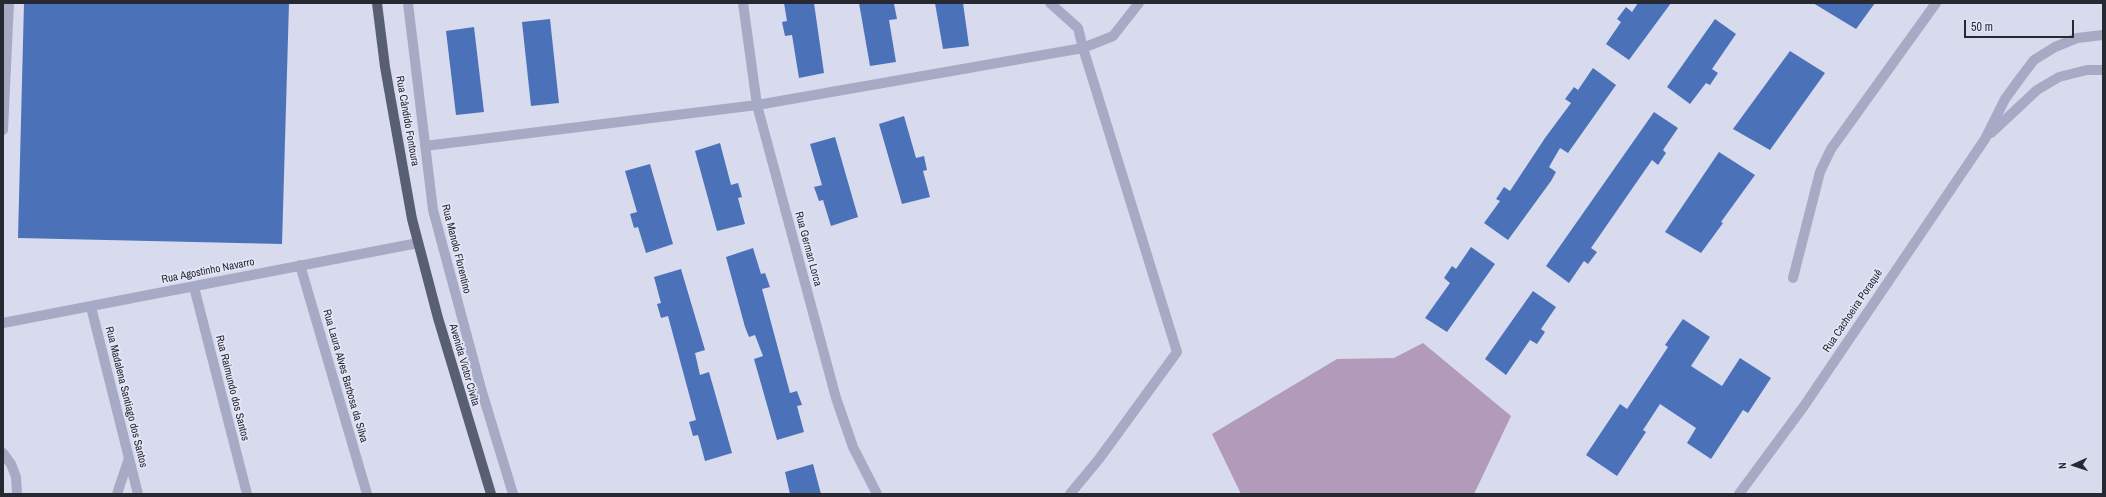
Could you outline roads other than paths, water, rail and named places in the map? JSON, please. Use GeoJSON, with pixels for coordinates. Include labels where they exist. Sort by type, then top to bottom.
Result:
{"type":"FeatureCollection","features":[{"type":"Feature","properties":{"kind":"main road","name":"Rua Cândido Fontoura"},"geometry":{"type":"LineString","coordinates":[[377,3],[384,67],[418,243]]}},
{"type":"Feature","properties":{"kind":"main road","name":"Avenida Victor Civita"},"geometry":{"type":"LineString","coordinates":[[418,243],[491,494]]}},
{"type":"Feature","properties":{"kind":"street"},"geometry":{"type":"LineString","coordinates":[[3,130],[9,3]]}},
{"type":"Feature","properties":{"kind":"street","name":"Rua Manolo Florentino"},"geometry":{"type":"LineString","coordinates":[[408,3],[433,210],[482,392],[513,494]]}},
{"type":"Feature","properties":{"kind":"street","name":"Rua German Lorca"},"geometry":{"type":"LineString","coordinates":[[743,3],[757,105],[844,424],[877,494]]}},
{"type":"Feature","properties":{"kind":"street"},"geometry":{"type":"LineString","coordinates":[[1050,3],[1078,28],[1177,352],[1099,459],[1070,494]]}},
{"type":"Feature","properties":{"kind":"street"},"geometry":{"type":"LineString","coordinates":[[425,146],[757,105],[1083,48],[1113,36],[1139,3]]}},
{"type":"Feature","properties":{"kind":"street"},"geometry":{"type":"LineString","coordinates":[[1793,278],[1820,172],[1831,149],[1936,3]]}},
{"type":"Feature","properties":{"kind":"street","name":"Rua Cachoeira Poraquê"},"geometry":{"type":"LineString","coordinates":[[1739,494],[1804,406],[1985,139],[2005,100],[2034,60],[2054,46],[2077,38],[2103,35]]}},
{"type":"Feature","properties":{"kind":"street","name":"Rua Cachoeira Poraquê"},"geometry":{"type":"LineString","coordinates":[[1985,139],[2037,90],[2059,77],[2087,70],[2103,70]]}},
{"type":"Feature","properties":{"kind":"street","name":"Rua Agostinho Navarro"},"geometry":{"type":"LineString","coordinates":[[3,323],[418,243]]}},
{"type":"Feature","properties":{"kind":"street","name":"Rua Laura Alves Barbosa da Silva"},"geometry":{"type":"LineString","coordinates":[[300,265],[367,494]]}},
{"type":"Feature","properties":{"kind":"street","name":"Rua Raimundo dos Santos"},"geometry":{"type":"LineString","coordinates":[[194,287],[247,494]]}},
{"type":"Feature","properties":{"kind":"street","name":"Rua Madalena Santiago dos Santos"},"geometry":{"type":"LineString","coordinates":[[91,307],[138,494]]}},
{"type":"Feature","properties":{"kind":"street"},"geometry":{"type":"LineString","coordinates":[[3,454],[11,464],[16,476],[17,494]]}},
{"type":"Feature","properties":{"kind":"street"},"geometry":{"type":"LineString","coordinates":[[117,494],[129,458]]}}]}
